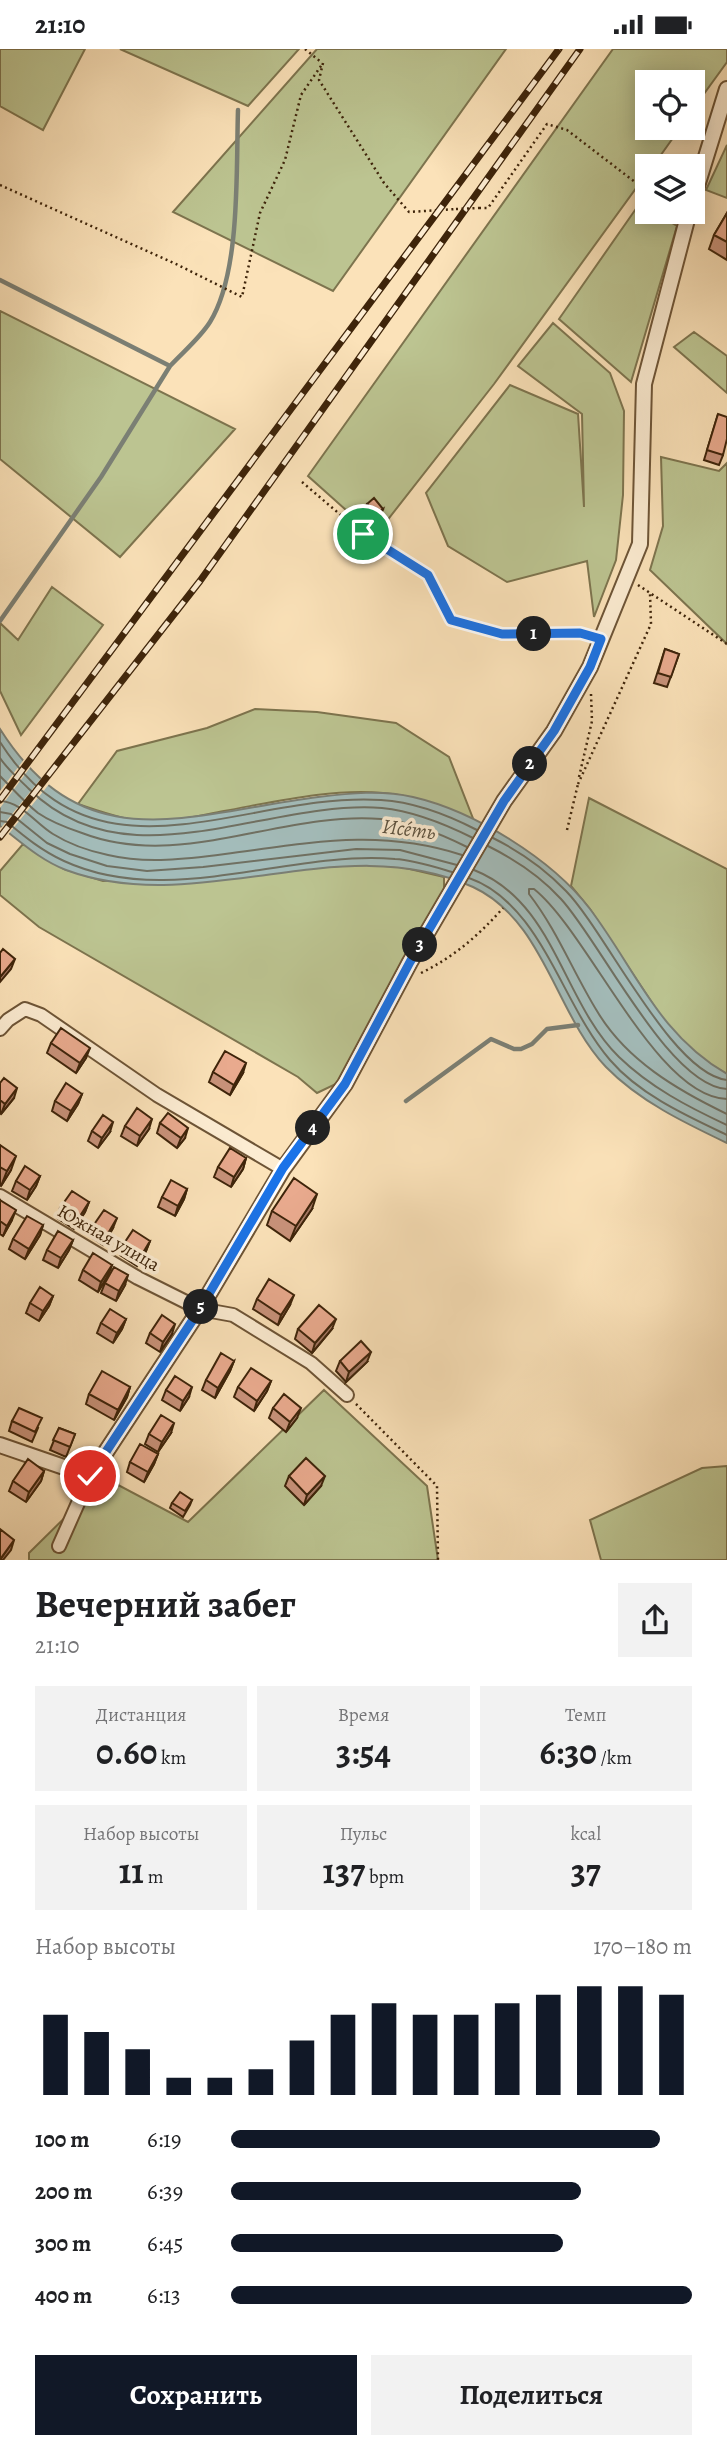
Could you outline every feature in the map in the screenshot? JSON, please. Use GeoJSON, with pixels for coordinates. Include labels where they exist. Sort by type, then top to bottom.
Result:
{"type":"FeatureCollection","features":[{"type":"Feature","properties":{"kind":"street"},"geometry":{"type":"LineString","coordinates":[[705,160],[727,89]]}},
{"type":"Feature","properties":{"kind":"street"},"geometry":{"type":"LineString","coordinates":[[59,1546],[90,1476],[200,1309],[283,1168],[345,1084],[444,903],[504,801],[554,731],[590,667],[640,544],[644,384],[686,224]]}},
{"type":"Feature","properties":{"kind":"street"},"geometry":{"type":"LineString","coordinates":[[0,1030],[8,1020],[26,1009],[41,1014],[158,1095],[283,1168]]}},
{"type":"Feature","properties":{"kind":"street","name":"Южная улица"},"geometry":{"type":"LineString","coordinates":[[0,1196],[85,1248],[200,1309],[233,1315],[311,1363],[347,1395]]}},
{"type":"Feature","properties":{"kind":"street"},"geometry":{"type":"LineString","coordinates":[[0,1445],[90,1476]]}},
{"type":"Feature","properties":{"kind":"path"},"geometry":{"type":"LineString","coordinates":[[305,49],[323,63]]}},
{"type":"Feature","properties":{"kind":"path"},"geometry":{"type":"LineString","coordinates":[[323,63],[319,80],[384,183],[409,212],[488,208],[547,124],[567,130],[635,182]]}},
{"type":"Feature","properties":{"kind":"path"},"geometry":{"type":"LineString","coordinates":[[0,185],[242,297],[260,213],[285,160],[301,95],[323,63]]}},
{"type":"Feature","properties":{"kind":"path"},"geometry":{"type":"LineString","coordinates":[[302,482],[363,534],[428,575],[451,620],[502,634],[580,633],[601,639]]}},
{"type":"Feature","properties":{"kind":"path"},"geometry":{"type":"LineString","coordinates":[[626,578],[727,644]]}},
{"type":"Feature","properties":{"kind":"path"},"geometry":{"type":"LineString","coordinates":[[578,784],[651,624],[650,593]]}},
{"type":"Feature","properties":{"kind":"path"},"geometry":{"type":"LineString","coordinates":[[567,830],[592,721],[591,694]]}},
{"type":"Feature","properties":{"kind":"path"},"geometry":{"type":"LineString","coordinates":[[399,983],[444,962],[488,925],[503,908]]}},
{"type":"Feature","properties":{"kind":"path"},"geometry":{"type":"LineString","coordinates":[[347,1395],[437,1486],[438,1560]]}},
{"type":"Feature","properties":{"kind":"green space"},"geometry":{"type":"Polygon","coordinates":[[[0,49],[85,49],[43,130],[0,106],[0,49]]]}},
{"type":"Feature","properties":{"kind":"green space"},"geometry":{"type":"Polygon","coordinates":[[[120,49],[299,49],[248,106],[120,49]]]}},
{"type":"Feature","properties":{"kind":"green space"},"geometry":{"type":"Polygon","coordinates":[[[317,49],[506,49],[333,291],[173,212],[317,49]]]}},
{"type":"Feature","properties":{"kind":"green space"},"geometry":{"type":"Polygon","coordinates":[[[613,49],[727,49],[727,62],[705,92],[705,70],[635,70],[635,140],[671,140],[662,154],[635,154],[635,190],[494,384],[375,536],[308,476],[613,49]]]}},
{"type":"Feature","properties":{"kind":"green space"},"geometry":{"type":"Polygon","coordinates":[[[727,145],[727,198],[706,190],[727,145]]]}},
{"type":"Feature","properties":{"kind":"green space"},"geometry":{"type":"Polygon","coordinates":[[[635,210],[635,224],[677,226],[631,382],[559,319],[635,210]]]}},
{"type":"Feature","properties":{"kind":"green space"},"geometry":{"type":"Polygon","coordinates":[[[0,311],[235,429],[120,557],[0,459],[0,311]]]}},
{"type":"Feature","properties":{"kind":"green space"},"geometry":{"type":"Polygon","coordinates":[[[553,323],[610,373],[624,411],[623,495],[616,560],[594,617],[587,561],[507,582],[448,546],[426,493],[510,385],[578,414],[584,507],[582,414],[518,366],[553,323]]]}},
{"type":"Feature","properties":{"kind":"green space"},"geometry":{"type":"Polygon","coordinates":[[[694,332],[727,356],[727,393],[674,347],[694,332]]]}},
{"type":"Feature","properties":{"kind":"green space"},"geometry":{"type":"Polygon","coordinates":[[[661,457],[719,471],[727,463],[727,644],[650,570],[663,526],[661,457]]]}},
{"type":"Feature","properties":{"kind":"green space"},"geometry":{"type":"Polygon","coordinates":[[[52,587],[103,625],[21,735],[0,691],[0,623],[18,640],[52,587]]]}},
{"type":"Feature","properties":{"kind":"green space"},"geometry":{"type":"Polygon","coordinates":[[[255,709],[317,712],[396,723],[449,757],[474,821],[430,803],[383,793],[363,792],[303,797],[160,821],[123,818],[78,804],[117,751],[207,728],[255,709]]]}},
{"type":"Feature","properties":{"kind":"green space"},"geometry":{"type":"Polygon","coordinates":[[[589,798],[727,869],[727,1074],[707,1063],[670,1030],[590,909],[571,886],[589,798]]]}},
{"type":"Feature","properties":{"kind":"green space"},"geometry":{"type":"Polygon","coordinates":[[[23,844],[64,869],[103,881],[356,865],[397,866],[444,877],[444,903],[340,1082],[317,1093],[298,1077],[39,927],[0,895],[0,871],[23,844]]]}},
{"type":"Feature","properties":{"kind":"green space"},"geometry":{"type":"Polygon","coordinates":[[[324,1390],[427,1486],[438,1560],[29,1560],[29,1553],[105,1478],[188,1522],[324,1390]]]}},
{"type":"Feature","properties":{"kind":"green space"},"geometry":{"type":"Polygon","coordinates":[[[727,1466],[727,1560],[601,1560],[590,1520],[702,1468],[727,1466]]]}},
{"type":"Feature","properties":{"kind":"water","name":"Исе́ть"},"geometry":{"type":"Polygon","coordinates":[[[0,729],[33,771],[68,798],[104,814],[143,819],[184,818],[318,797],[378,793],[413,797],[437,804],[486,825],[533,855],[574,890],[590,909],[665,1020],[703,1058],[727,1074],[727,1143],[648,1101],[606,1067],[574,1021],[533,944],[517,921],[497,902],[473,887],[423,871],[373,866],[322,868],[167,885],[116,882],[66,870],[39,856],[0,826],[0,729]]]}},
{"type":"Feature","properties":{"kind":"pier"},"geometry":{"type":"Polygon","coordinates":[[[25,758],[32,765],[0,808],[0,791],[25,758]]]}},
{"type":"Feature","properties":{"kind":"pier"},"geometry":{"type":"Polygon","coordinates":[[[43,776],[50,783],[7,836],[0,829],[43,776]]]}},
{"type":"Feature","properties":{"kind":"building"},"geometry":{"type":"Polygon","coordinates":[[[727,213],[727,242],[714,235],[727,213]]]}},
{"type":"Feature","properties":{"kind":"building"},"geometry":{"type":"Polygon","coordinates":[[[718,414],[727,417],[727,439],[723,455],[707,450],[718,414]]]}},
{"type":"Feature","properties":{"kind":"building"},"geometry":{"type":"Polygon","coordinates":[[[374,498],[383,509],[376,514],[367,504],[374,498]]]}},
{"type":"Feature","properties":{"kind":"building"},"geometry":{"type":"Polygon","coordinates":[[[665,649],[679,654],[671,677],[658,673],[665,649]]]}},
{"type":"Feature","properties":{"kind":"building"},"geometry":{"type":"Polygon","coordinates":[[[3,949],[15,959],[0,977],[0,953],[3,949]]]}},
{"type":"Feature","properties":{"kind":"building"},"geometry":{"type":"Polygon","coordinates":[[[61,1028],[90,1048],[80,1063],[51,1043],[61,1028]]]}},
{"type":"Feature","properties":{"kind":"building"},"geometry":{"type":"Polygon","coordinates":[[[225,1051],[246,1063],[234,1085],[213,1072],[225,1051]]]}},
{"type":"Feature","properties":{"kind":"building"},"geometry":{"type":"Polygon","coordinates":[[[4,1078],[17,1088],[5,1104],[0,1100],[0,1083],[4,1078]]]}},
{"type":"Feature","properties":{"kind":"building"},"geometry":{"type":"Polygon","coordinates":[[[66,1083],[82,1094],[71,1111],[55,1101],[66,1083]]]}},
{"type":"Feature","properties":{"kind":"building"},"geometry":{"type":"Polygon","coordinates":[[[137,1108],[152,1119],[140,1136],[125,1126],[137,1108]]]}},
{"type":"Feature","properties":{"kind":"building"},"geometry":{"type":"Polygon","coordinates":[[[168,1113],[188,1128],[181,1138],[160,1123],[168,1113]]]}},
{"type":"Feature","properties":{"kind":"building"},"geometry":{"type":"Polygon","coordinates":[[[103,1115],[113,1122],[102,1138],[92,1131],[103,1115]]]}},
{"type":"Feature","properties":{"kind":"building"},"geometry":{"type":"Polygon","coordinates":[[[0,1145],[16,1156],[7,1171],[0,1167],[0,1145]]]}},
{"type":"Feature","properties":{"kind":"building"},"geometry":{"type":"Polygon","coordinates":[[[230,1148],[246,1158],[234,1177],[218,1167],[230,1148]]]}},
{"type":"Feature","properties":{"kind":"building"},"geometry":{"type":"Polygon","coordinates":[[[25,1166],[40,1176],[30,1190],[16,1181],[25,1166]]]}},
{"type":"Feature","properties":{"kind":"building"},"geometry":{"type":"Polygon","coordinates":[[[294,1178],[317,1194],[296,1226],[272,1211],[294,1178]]]}},
{"type":"Feature","properties":{"kind":"building"},"geometry":{"type":"Polygon","coordinates":[[[171,1180],[187,1189],[178,1206],[162,1197],[171,1180]]]}},
{"type":"Feature","properties":{"kind":"building"},"geometry":{"type":"Polygon","coordinates":[[[72,1191],[89,1202],[78,1219],[60,1208],[72,1191]]]}},
{"type":"Feature","properties":{"kind":"building"},"geometry":{"type":"Polygon","coordinates":[[[0,1200],[16,1210],[7,1226],[0,1221],[0,1200]]]}},
{"type":"Feature","properties":{"kind":"building"},"geometry":{"type":"Polygon","coordinates":[[[104,1210],[117,1218],[107,1235],[93,1226],[104,1210]]]}},
{"type":"Feature","properties":{"kind":"building"},"geometry":{"type":"Polygon","coordinates":[[[27,1216],[43,1225],[29,1249],[13,1239],[27,1216]]]}},
{"type":"Feature","properties":{"kind":"building"},"geometry":{"type":"Polygon","coordinates":[[[133,1230],[150,1241],[141,1256],[123,1245],[133,1230]]]}},
{"type":"Feature","properties":{"kind":"building"},"geometry":{"type":"Polygon","coordinates":[[[58,1231],[73,1240],[61,1258],[47,1250],[58,1231]]]}},
{"type":"Feature","properties":{"kind":"building"},"geometry":{"type":"Polygon","coordinates":[[[93,1253],[112,1265],[101,1282],[83,1270],[93,1253]]]}},
{"type":"Feature","properties":{"kind":"building"},"geometry":{"type":"Polygon","coordinates":[[[114,1267],[128,1275],[119,1291],[105,1283],[114,1267]]]}},
{"type":"Feature","properties":{"kind":"building"},"geometry":{"type":"Polygon","coordinates":[[[269,1279],[294,1295],[281,1315],[257,1299],[269,1279]]]}},
{"type":"Feature","properties":{"kind":"building"},"geometry":{"type":"Polygon","coordinates":[[[40,1287],[53,1296],[43,1311],[30,1303],[40,1287]]]}},
{"type":"Feature","properties":{"kind":"building"},"geometry":{"type":"Polygon","coordinates":[[[319,1305],[336,1319],[315,1343],[298,1329],[319,1305]]]}},
{"type":"Feature","properties":{"kind":"building"},"geometry":{"type":"Polygon","coordinates":[[[110,1309],[126,1319],[117,1333],[101,1323],[110,1309]]]}},
{"type":"Feature","properties":{"kind":"building"},"geometry":{"type":"Polygon","coordinates":[[[162,1315],[175,1324],[163,1342],[150,1333],[162,1315]]]}},
{"type":"Feature","properties":{"kind":"building"},"geometry":{"type":"Polygon","coordinates":[[[361,1341],[371,1352],[349,1372],[340,1361],[361,1341]]]}},
{"type":"Feature","properties":{"kind":"building"},"geometry":{"type":"Polygon","coordinates":[[[221,1353],[234,1361],[218,1388],[206,1380],[221,1353]]]}},
{"type":"Feature","properties":{"kind":"building"},"geometry":{"type":"Polygon","coordinates":[[[251,1368],[271,1381],[257,1401],[238,1387],[251,1368]]]}},
{"type":"Feature","properties":{"kind":"building"},"geometry":{"type":"Polygon","coordinates":[[[102,1371],[130,1387],[118,1410],[89,1394],[102,1371]]]}},
{"type":"Feature","properties":{"kind":"building"},"geometry":{"type":"Polygon","coordinates":[[[175,1376],[192,1387],[183,1401],[166,1390],[175,1376]]]}},
{"type":"Feature","properties":{"kind":"building"},"geometry":{"type":"Polygon","coordinates":[[[284,1394],[301,1408],[290,1422],[273,1408],[284,1394]]]}},
{"type":"Feature","properties":{"kind":"building"},"geometry":{"type":"Polygon","coordinates":[[[19,1408],[42,1418],[35,1432],[12,1421],[19,1408]]]}},
{"type":"Feature","properties":{"kind":"building"},"geometry":{"type":"Polygon","coordinates":[[[161,1415],[174,1423],[162,1442],[149,1434],[161,1415]]]}},
{"type":"Feature","properties":{"kind":"building"},"geometry":{"type":"Polygon","coordinates":[[[59,1428],[75,1434],[70,1447],[53,1440],[59,1428]]]}},
{"type":"Feature","properties":{"kind":"building"},"geometry":{"type":"Polygon","coordinates":[[[140,1444],[158,1454],[148,1472],[130,1462],[140,1444]]]}},
{"type":"Feature","properties":{"kind":"building"},"geometry":{"type":"Polygon","coordinates":[[[306,1458],[325,1476],[307,1495],[289,1476],[306,1458]]]}},
{"type":"Feature","properties":{"kind":"building"},"geometry":{"type":"Polygon","coordinates":[[[28,1459],[44,1471],[29,1492],[13,1481],[28,1459]]]}},
{"type":"Feature","properties":{"kind":"building"},"geometry":{"type":"Polygon","coordinates":[[[180,1492],[192,1500],[185,1511],[172,1503],[180,1492]]]}},
{"type":"Feature","properties":{"kind":"building"},"geometry":{"type":"Polygon","coordinates":[[[0,1529],[14,1540],[1,1558],[0,1557],[0,1529]]]}},
{"type":"Feature","properties":{"kind":"waterway"},"geometry":{"type":"LineString","coordinates":[[0,280],[170,366],[210,322],[220,301],[227,276],[235,219],[238,110]]}},
{"type":"Feature","properties":{"kind":"waterway"},"geometry":{"type":"LineString","coordinates":[[0,621],[101,477],[170,366]]}},
{"type":"Feature","properties":{"kind":"waterway"},"geometry":{"type":"LineString","coordinates":[[406,1101],[491,1039],[514,1049],[521,1049],[532,1044],[547,1029],[578,1025]]}},
{"type":"Feature","properties":{"kind":"railway"},"geometry":{"type":"LineString","coordinates":[[0,800],[559,49]]}},
{"type":"Feature","properties":{"kind":"railway"},"geometry":{"type":"LineString","coordinates":[[0,837],[200,581],[580,49]]}},
{"type":"Feature","properties":{"kind":"route"},"geometry":{"type":"LineString","coordinates":[[90,1476],[117,1439],[200,1309],[283,1168],[345,1084],[410,962],[504,801],[554,731],[590,667],[601,639],[580,633],[502,634],[451,620],[428,575],[363,534]]}}]}
